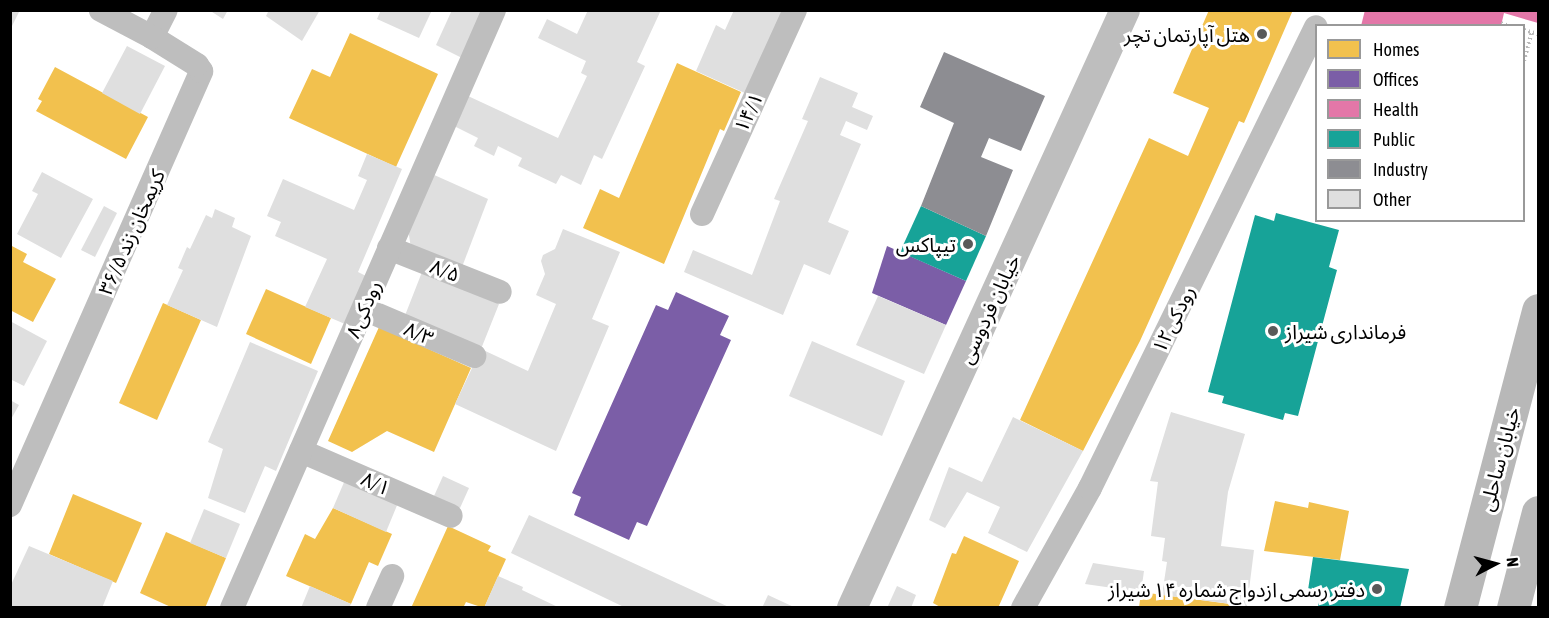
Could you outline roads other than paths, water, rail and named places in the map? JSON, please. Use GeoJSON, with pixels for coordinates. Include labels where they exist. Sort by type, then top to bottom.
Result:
{"type":"FeatureCollection","features":[{"type":"Feature","properties":{"kind":"main road","name":"خیابان ساحلی"},"geometry":{"type":"LineString","coordinates":[[1460,608],[1539,310]]}},
{"type":"Feature","properties":{"kind":"main road"},"geometry":{"type":"LineString","coordinates":[[1513,608],[1539,512]]}},
{"type":"Feature","properties":{"kind":"street"},"geometry":{"type":"LineString","coordinates":[[101,10],[152,37],[166,10]]}},
{"type":"Feature","properties":{"kind":"street","name":"رودکی۸"},"geometry":{"type":"LineString","coordinates":[[231,608],[494,10]]}},
{"type":"Feature","properties":{"kind":"street","name":"۱۴/۱"},"geometry":{"type":"LineString","coordinates":[[702,214],[795,10]]}},
{"type":"Feature","properties":{"kind":"street","name":"خیابان فردوسی"},"geometry":{"type":"LineString","coordinates":[[852,608],[1125,10]]}},
{"type":"Feature","properties":{"kind":"street","name":"رودکی۱۲"},"geometry":{"type":"LineString","coordinates":[[1318,24],[1325,10]]}},
{"type":"Feature","properties":{"kind":"street","name":"رودکی۱۲"},"geometry":{"type":"LineString","coordinates":[[1023,608],[1090,488],[1315,30]]}},
{"type":"Feature","properties":{"kind":"street","name":"کریمخان زند ۳۶/۵"},"geometry":{"type":"LineString","coordinates":[[10,505],[201,71],[197,65],[152,37]]}},
{"type":"Feature","properties":{"kind":"street","name":"۸/۵"},"geometry":{"type":"LineString","coordinates":[[389,248],[500,292]]}},
{"type":"Feature","properties":{"kind":"street","name":"۸/۳"},"geometry":{"type":"LineString","coordinates":[[364,309],[474,356]]}},
{"type":"Feature","properties":{"kind":"street","name":"۸/۱"},"geometry":{"type":"LineString","coordinates":[[302,451],[451,516]]}},
{"type":"Feature","properties":{"kind":"street"},"geometry":{"type":"LineString","coordinates":[[1041,574],[1046,608]]}},
{"type":"Feature","properties":{"kind":"street"},"geometry":{"type":"LineString","coordinates":[[378,608],[392,576]]}},
{"type":"Feature","properties":{"kind":"place","name":"هتل آپارتمان تچر"},"geometry":{"type":"Point","coordinates":[1262,34]}},
{"type":"Feature","properties":{"kind":"place","name":"تیپاکس"},"geometry":{"type":"Point","coordinates":[968,244]}},
{"type":"Feature","properties":{"kind":"place","name":"فرمانداری شیراز"},"geometry":{"type":"Point","coordinates":[1273,331]}},
{"type":"Feature","properties":{"kind":"place","name":"دفتر رسمی ازدواج شماره ۱۴ شیراز"},"geometry":{"type":"Point","coordinates":[1377,589]}}]}
